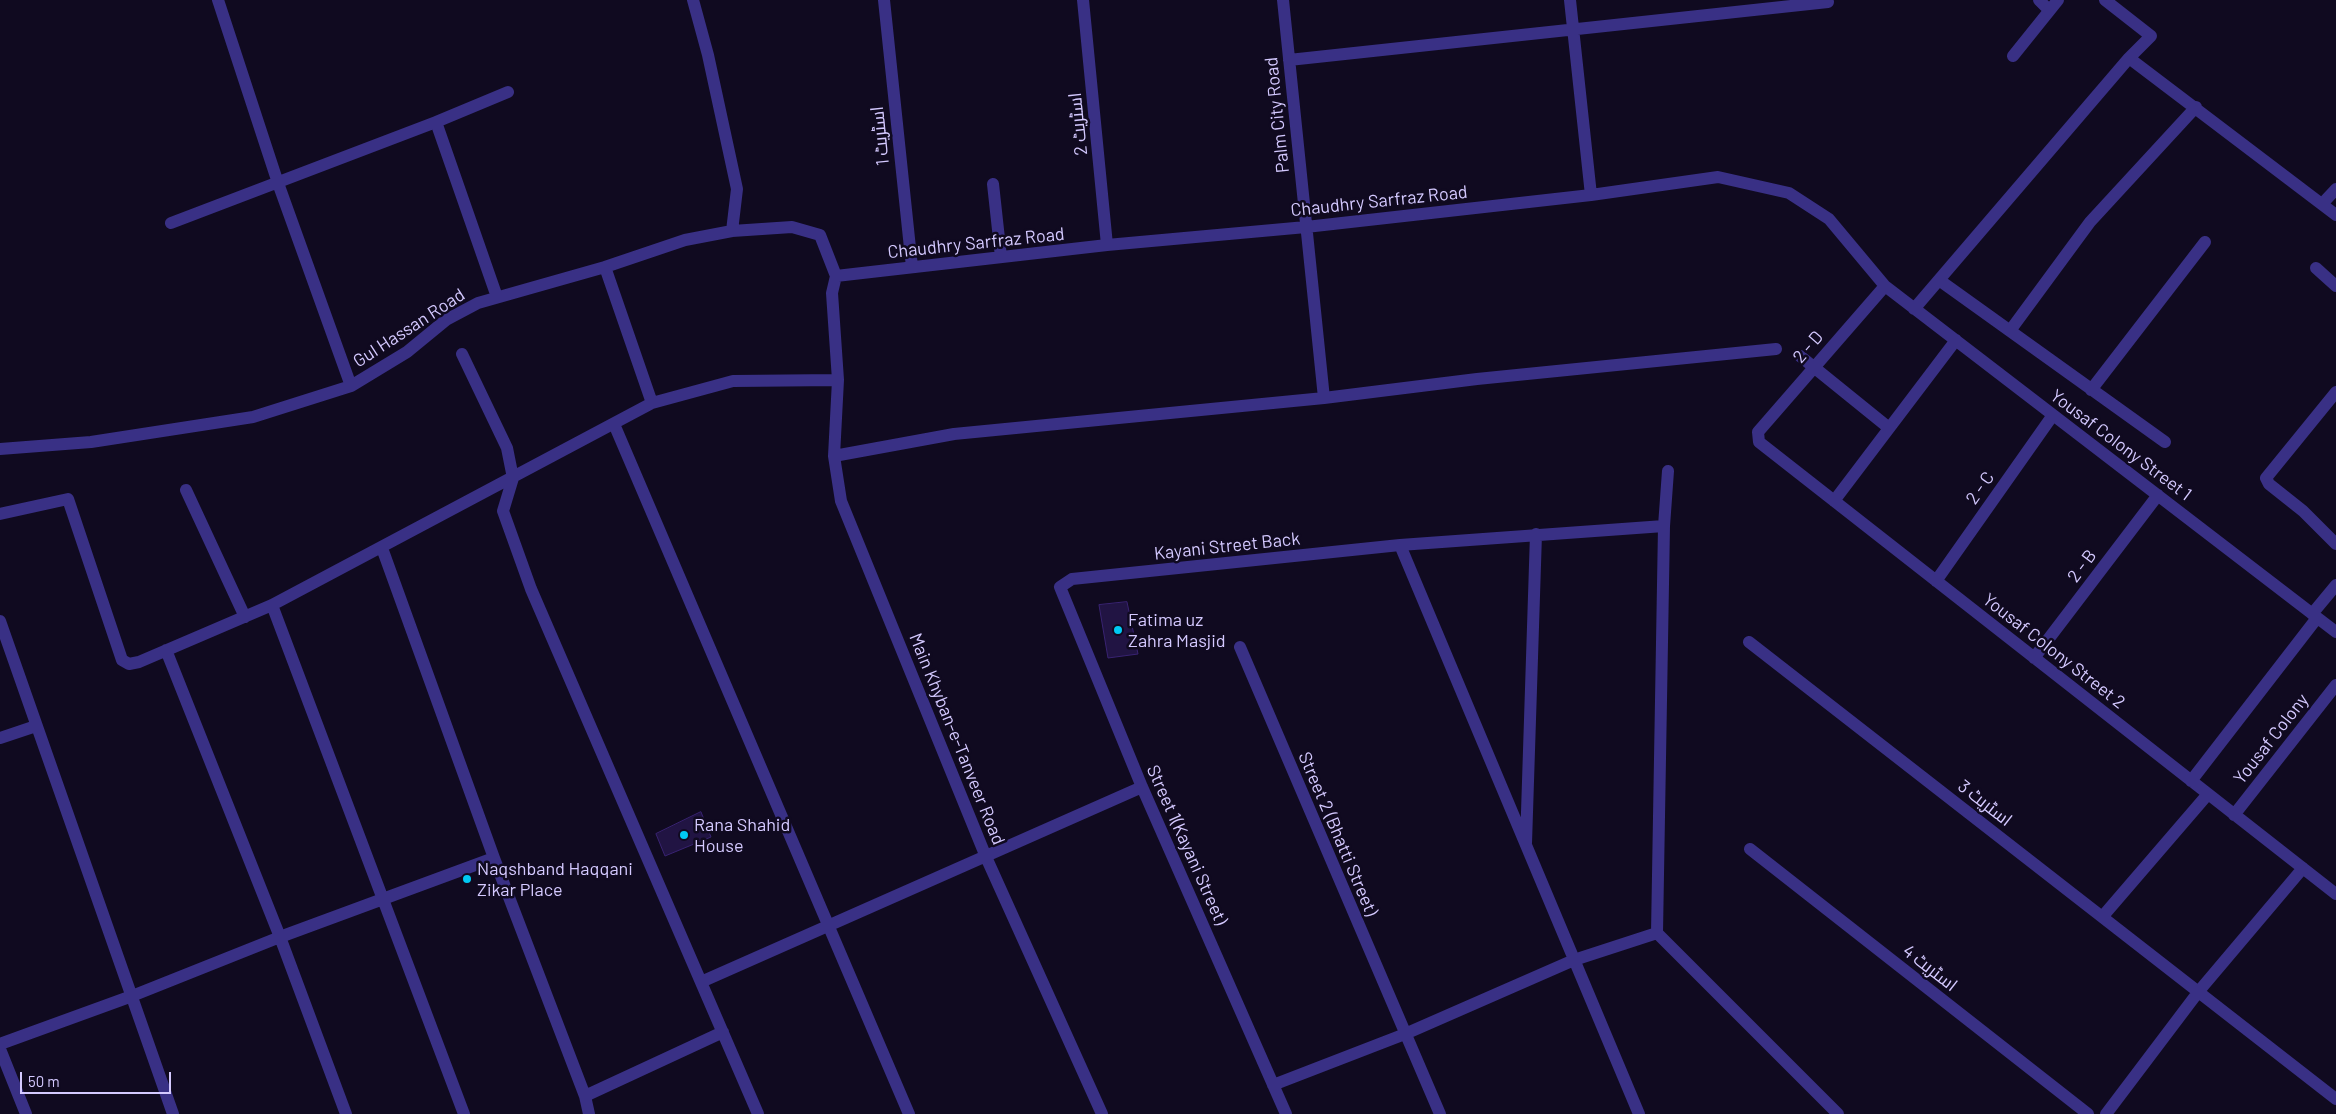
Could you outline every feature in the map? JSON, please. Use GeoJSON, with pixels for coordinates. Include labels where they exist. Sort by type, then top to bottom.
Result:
{"type":"FeatureCollection","features":[{"type":"Feature","properties":{"kind":"street"},"geometry":{"type":"LineString","coordinates":[[218,0],[278,183],[351,386]]}},
{"type":"Feature","properties":{"kind":"street"},"geometry":{"type":"LineString","coordinates":[[693,0],[708,55],[738,189],[732,232]]}},
{"type":"Feature","properties":{"kind":"street","name":"اسٹریٹ 1"},"geometry":{"type":"LineString","coordinates":[[884,0],[912,267]]}},
{"type":"Feature","properties":{"kind":"street","name":"اسٹریٹ 2"},"geometry":{"type":"LineString","coordinates":[[1083,0],[1107,245]]}},
{"type":"Feature","properties":{"kind":"street","name":"Palm City Road"},"geometry":{"type":"LineString","coordinates":[[1283,0],[1324,398]]}},
{"type":"Feature","properties":{"kind":"street"},"geometry":{"type":"LineString","coordinates":[[1570,0],[1590,195]]}},
{"type":"Feature","properties":{"kind":"street"},"geometry":{"type":"LineString","coordinates":[[2039,0],[2049,10]]}},
{"type":"Feature","properties":{"kind":"street"},"geometry":{"type":"LineString","coordinates":[[2013,56],[2058,0]]}},
{"type":"Feature","properties":{"kind":"street"},"geometry":{"type":"LineString","coordinates":[[1914,309],[2129,58],[2151,36],[2106,0]]}},
{"type":"Feature","properties":{"kind":"street"},"geometry":{"type":"LineString","coordinates":[[1290,60],[1828,2]]}},
{"type":"Feature","properties":{"kind":"street"},"geometry":{"type":"LineString","coordinates":[[2129,58],[2336,215]]}},
{"type":"Feature","properties":{"kind":"street"},"geometry":{"type":"LineString","coordinates":[[171,223],[436,122],[508,92]]}},
{"type":"Feature","properties":{"kind":"street"},"geometry":{"type":"LineString","coordinates":[[2012,328],[2090,222],[2196,107]]}},
{"type":"Feature","properties":{"kind":"street"},"geometry":{"type":"LineString","coordinates":[[436,122],[497,297]]}},
{"type":"Feature","properties":{"kind":"street","name":"Chaudhry Sarfraz Road"},"geometry":{"type":"LineString","coordinates":[[836,276],[1107,245],[1306,227],[1590,195],[1718,177],[1789,193],[1829,219],[1885,286]]}},
{"type":"Feature","properties":{"kind":"street"},"geometry":{"type":"LineString","coordinates":[[993,184],[1001,257]]}},
{"type":"Feature","properties":{"kind":"street"},"geometry":{"type":"LineString","coordinates":[[2322,204],[2336,189]]}},
{"type":"Feature","properties":{"kind":"street","name":"Gul Hassan Road"},"geometry":{"type":"LineString","coordinates":[[0,450],[91,442],[253,417],[351,386],[407,352],[446,320],[478,303],[605,267],[685,240],[732,232],[792,227],[820,235],[836,276]]}},
{"type":"Feature","properties":{"kind":"street"},"geometry":{"type":"LineString","coordinates":[[2091,390],[2205,242]]}},
{"type":"Feature","properties":{"kind":"street"},"geometry":{"type":"LineString","coordinates":[[605,267],[652,403]]}},
{"type":"Feature","properties":{"kind":"street"},"geometry":{"type":"LineString","coordinates":[[2316,268],[2336,286]]}},
{"type":"Feature","properties":{"kind":"street","name":"Main Khyban-e-Tanveer Road"},"geometry":{"type":"LineString","coordinates":[[836,276],[832,293],[838,380],[834,456],[841,501],[986,857],[1102,1114]]}},
{"type":"Feature","properties":{"kind":"street"},"geometry":{"type":"LineString","coordinates":[[1939,280],[2164,442]]}},
{"type":"Feature","properties":{"kind":"street","name":"Yousaf Colony Street 1"},"geometry":{"type":"LineString","coordinates":[[1885,286],[2336,632]]}},
{"type":"Feature","properties":{"kind":"street","name":"2 - D"},"geometry":{"type":"LineString","coordinates":[[1758,432],[1885,286]]}},
{"type":"Feature","properties":{"kind":"street"},"geometry":{"type":"LineString","coordinates":[[1834,501],[1956,340]]}},
{"type":"Feature","properties":{"kind":"street"},"geometry":{"type":"LineString","coordinates":[[834,456],[954,434],[1324,398],[1477,379],[1776,349]]}},
{"type":"Feature","properties":{"kind":"street"},"geometry":{"type":"LineString","coordinates":[[462,354],[507,448],[513,478],[503,511],[532,589],[758,1114]]}},
{"type":"Feature","properties":{"kind":"street"},"geometry":{"type":"LineString","coordinates":[[1800,356],[1888,428]]}},
{"type":"Feature","properties":{"kind":"street"},"geometry":{"type":"LineString","coordinates":[[0,514],[68,499],[122,660],[129,664],[138,662],[272,605],[652,403],[732,382],[838,380]]}},
{"type":"Feature","properties":{"kind":"street"},"geometry":{"type":"LineString","coordinates":[[2336,392],[2266,478],[2269,484],[2303,511],[2336,544]]}},
{"type":"Feature","properties":{"kind":"street","name":"2 - C"},"geometry":{"type":"LineString","coordinates":[[1936,581],[2053,415]]}},
{"type":"Feature","properties":{"kind":"street"},"geometry":{"type":"LineString","coordinates":[[614,424],[909,1114]]}},
{"type":"Feature","properties":{"kind":"street","name":"Yousaf Colony Street 2"},"geometry":{"type":"LineString","coordinates":[[1758,432],[1759,442],[2336,894]]}},
{"type":"Feature","properties":{"kind":"street"},"geometry":{"type":"LineString","coordinates":[[1668,471],[1664,526],[1657,933],[1838,1114]]}},
{"type":"Feature","properties":{"kind":"street"},"geometry":{"type":"LineString","coordinates":[[186,490],[245,617]]}},
{"type":"Feature","properties":{"kind":"street","name":"2 - B"},"geometry":{"type":"LineString","coordinates":[[2034,658],[2158,495]]}},
{"type":"Feature","properties":{"kind":"street","name":"Kayani Street Back"},"geometry":{"type":"LineString","coordinates":[[1060,587],[1072,579],[1400,545],[1664,526]]}},
{"type":"Feature","properties":{"kind":"street"},"geometry":{"type":"LineString","coordinates":[[1526,848],[1536,534]]}},
{"type":"Feature","properties":{"kind":"street"},"geometry":{"type":"LineString","coordinates":[[1400,545],[1639,1114]]}},
{"type":"Feature","properties":{"kind":"street"},"geometry":{"type":"LineString","coordinates":[[382,548],[494,858],[585,1096],[589,1114]]}},
{"type":"Feature","properties":{"kind":"street"},"geometry":{"type":"LineString","coordinates":[[2191,781],[2336,586]]}},
{"type":"Feature","properties":{"kind":"street","name":"Street 1(Kayani Street)"},"geometry":{"type":"LineString","coordinates":[[1060,587],[1142,787],[1286,1114]]}},
{"type":"Feature","properties":{"kind":"street"},"geometry":{"type":"LineString","coordinates":[[272,605],[464,1114]]}},
{"type":"Feature","properties":{"kind":"street"},"geometry":{"type":"LineString","coordinates":[[0,621],[173,1114]]}},
{"type":"Feature","properties":{"kind":"street","name":"اسٹریٹ 3"},"geometry":{"type":"LineString","coordinates":[[1750,642],[2336,1099]]}},
{"type":"Feature","properties":{"kind":"street","name":"Street 2 (Bhatti Street)"},"geometry":{"type":"LineString","coordinates":[[1240,647],[1440,1114]]}},
{"type":"Feature","properties":{"kind":"street"},"geometry":{"type":"LineString","coordinates":[[166,650],[280,937],[346,1114]]}},
{"type":"Feature","properties":{"kind":"street","name":"Yousaf Colony"},"geometry":{"type":"LineString","coordinates":[[2234,814],[2336,685]]}},
{"type":"Feature","properties":{"kind":"street"},"geometry":{"type":"LineString","coordinates":[[0,738],[36,726]]}},
{"type":"Feature","properties":{"kind":"street"},"geometry":{"type":"LineString","coordinates":[[701,982],[1142,787]]}},
{"type":"Feature","properties":{"kind":"street"},"geometry":{"type":"LineString","coordinates":[[2103,916],[2208,794]]}},
{"type":"Feature","properties":{"kind":"street","name":"اسٹریٹ 4"},"geometry":{"type":"LineString","coordinates":[[1750,849],[2088,1114]]}},
{"type":"Feature","properties":{"kind":"street"},"geometry":{"type":"LineString","coordinates":[[0,1044],[132,996],[280,937],[494,858]]}},
{"type":"Feature","properties":{"kind":"street"},"geometry":{"type":"LineString","coordinates":[[2106,1114],[2199,991],[2302,868]]}},
{"type":"Feature","properties":{"kind":"street"},"geometry":{"type":"LineString","coordinates":[[1274,1085],[1405,1034],[1574,960],[1657,933]]}},
{"type":"Feature","properties":{"kind":"street"},"geometry":{"type":"LineString","coordinates":[[585,1096],[723,1032]]}},
{"type":"Feature","properties":{"kind":"street"},"geometry":{"type":"LineString","coordinates":[[0,1049],[26,1114]]}},
{"type":"Feature","properties":{"kind":"building","name":"Fatima uz Zahra Masjid"},"geometry":{"type":"Polygon","coordinates":[[[1127,602],[1138,654],[1108,658],[1099,605],[1127,602]]]}},
{"type":"Feature","properties":{"kind":"building","name":"Rana Shahid House"},"geometry":{"type":"Polygon","coordinates":[[[701,812],[711,837],[665,856],[656,834],[701,812]]]}},
{"type":"Feature","properties":{"kind":"place","name":"Fatima uz Zahra Masjid"},"geometry":{"type":"Point","coordinates":[1118,630]}},
{"type":"Feature","properties":{"kind":"place","name":"Rana Shahid House"},"geometry":{"type":"Point","coordinates":[684,835]}},
{"type":"Feature","properties":{"kind":"place","name":"Naqshband Haqqani Zikar Place"},"geometry":{"type":"Point","coordinates":[467,879]}}]}
